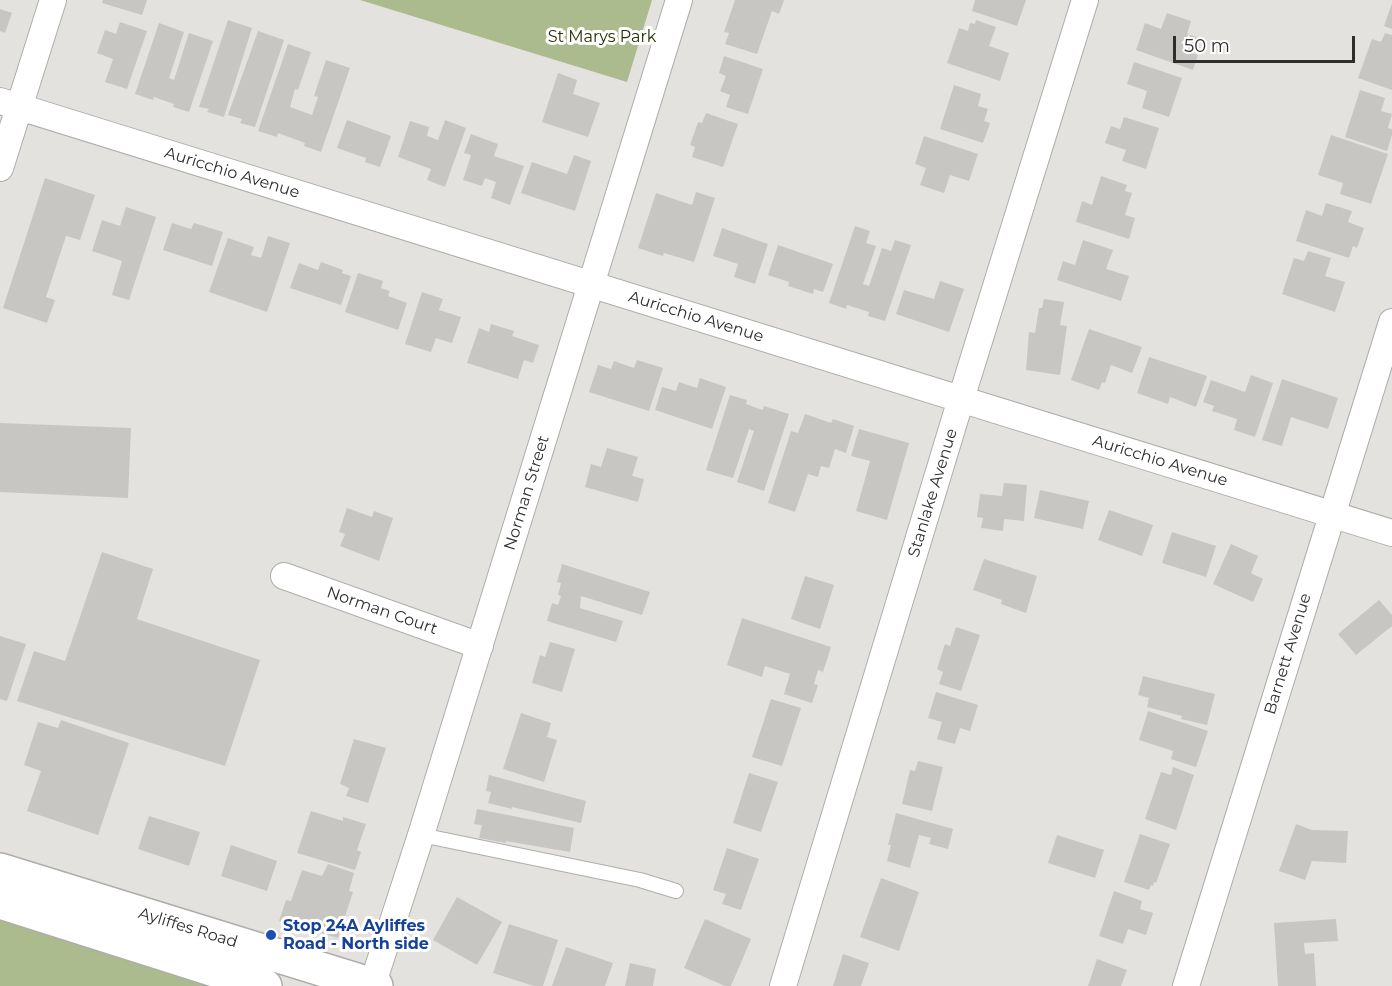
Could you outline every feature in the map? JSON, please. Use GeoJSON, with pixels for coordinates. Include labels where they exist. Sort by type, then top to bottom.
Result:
{"type":"FeatureCollection","features":[{"type":"Feature","properties":{"kind":"main road","name":"Ayliffes Road"},"geometry":{"type":"LineString","coordinates":[[0,870],[373,986]]}},
{"type":"Feature","properties":{"kind":"main road","name":"Ayliffes Road"},"geometry":{"type":"LineString","coordinates":[[0,902],[266,986]]}},
{"type":"Feature","properties":{"kind":"street"},"geometry":{"type":"LineString","coordinates":[[0,168],[10,104],[53,0]]}},
{"type":"Feature","properties":{"kind":"street","name":"Norman Street"},"geometry":{"type":"LineString","coordinates":[[373,986],[422,835],[679,0]]}},
{"type":"Feature","properties":{"kind":"street","name":"Stanlake Avenue"},"geometry":{"type":"LineString","coordinates":[[783,986],[1085,0]]}},
{"type":"Feature","properties":{"kind":"street","name":"Auricchio Avenue"},"geometry":{"type":"LineString","coordinates":[[10,104],[1392,533]]}},
{"type":"Feature","properties":{"kind":"street","name":"Barnett Avenue"},"geometry":{"type":"LineString","coordinates":[[1186,986],[1392,322]]}},
{"type":"Feature","properties":{"kind":"street","name":"Norman Court"},"geometry":{"type":"LineString","coordinates":[[284,576],[480,646]]}},
{"type":"Feature","properties":{"kind":"lane"},"geometry":{"type":"LineString","coordinates":[[422,835],[640,880],[676,891]]}},
{"type":"Feature","properties":{"kind":"green space","name":"St Marys Park"},"geometry":{"type":"Polygon","coordinates":[[[360,0],[652,0],[627,82],[360,0]]]}},
{"type":"Feature","properties":{"kind":"green space"},"geometry":{"type":"Polygon","coordinates":[[[0,902],[265,986],[0,986],[0,902]]]}},
{"type":"Feature","properties":{"kind":"building"},"geometry":{"type":"Polygon","coordinates":[[[103,0],[147,0],[142,15],[102,3],[103,0]]]}},
{"type":"Feature","properties":{"kind":"building"},"geometry":{"type":"Polygon","coordinates":[[[735,0],[784,0],[779,14],[772,11],[757,54],[725,44],[729,33],[724,32],[735,0]]]}},
{"type":"Feature","properties":{"kind":"building"},"geometry":{"type":"Polygon","coordinates":[[[975,0],[1026,0],[1017,26],[972,11],[975,0]]]}},
{"type":"Feature","properties":{"kind":"building"},"geometry":{"type":"Polygon","coordinates":[[[1392,3],[1392,29],[1384,26],[1392,3]]]}},
{"type":"Feature","properties":{"kind":"building"},"geometry":{"type":"Polygon","coordinates":[[[0,9],[12,13],[5,33],[0,31],[0,9]]]}},
{"type":"Feature","properties":{"kind":"building"},"geometry":{"type":"Polygon","coordinates":[[[1167,13],[1191,21],[1187,34],[1197,37],[1191,53],[1198,55],[1193,70],[1136,50],[1145,23],[1161,29],[1167,13]]]}},
{"type":"Feature","properties":{"kind":"building"},"geometry":{"type":"Polygon","coordinates":[[[228,20],[252,28],[224,117],[207,112],[209,109],[199,107],[228,20]]]}},
{"type":"Feature","properties":{"kind":"building"},"geometry":{"type":"Polygon","coordinates":[[[976,20],[996,27],[989,46],[1009,53],[1000,81],[947,63],[959,28],[968,31],[970,23],[975,24],[976,20]]]}},
{"type":"Feature","properties":{"kind":"building"},"geometry":{"type":"Polygon","coordinates":[[[120,22],[147,31],[127,89],[105,82],[113,59],[97,53],[105,30],[116,34],[120,22]]]}},
{"type":"Feature","properties":{"kind":"building"},"geometry":{"type":"Polygon","coordinates":[[[159,23],[184,32],[169,78],[174,80],[189,33],[213,41],[189,112],[154,97],[153,100],[135,94],[159,23]]]}},
{"type":"Feature","properties":{"kind":"building"},"geometry":{"type":"Polygon","coordinates":[[[258,31],[284,40],[255,127],[240,123],[242,119],[228,115],[258,31]]]}},
{"type":"Feature","properties":{"kind":"building"},"geometry":{"type":"Polygon","coordinates":[[[1385,33],[1392,35],[1392,90],[1358,78],[1372,39],[1381,42],[1385,33]]]}},
{"type":"Feature","properties":{"kind":"building"},"geometry":{"type":"Polygon","coordinates":[[[288,44],[311,52],[290,107],[312,115],[318,97],[314,96],[326,60],[350,68],[321,152],[278,133],[277,137],[258,131],[288,44]]]}},
{"type":"Feature","properties":{"kind":"building"},"geometry":{"type":"Polygon","coordinates":[[[724,56],[763,69],[748,114],[726,107],[730,95],[720,91],[726,76],[719,73],[724,56]]]}},
{"type":"Feature","properties":{"kind":"building"},"geometry":{"type":"Polygon","coordinates":[[[1134,62],[1182,78],[1169,117],[1142,108],[1147,91],[1127,84],[1134,62]]]}},
{"type":"Feature","properties":{"kind":"building"},"geometry":{"type":"Polygon","coordinates":[[[558,73],[577,80],[573,94],[600,103],[588,137],[542,122],[558,73]]]}},
{"type":"Feature","properties":{"kind":"building"},"geometry":{"type":"Polygon","coordinates":[[[954,85],[981,94],[978,106],[988,109],[984,121],[990,123],[983,143],[940,129],[954,85]]]}},
{"type":"Feature","properties":{"kind":"building"},"geometry":{"type":"Polygon","coordinates":[[[1360,90],[1385,98],[1381,111],[1392,114],[1388,128],[1392,129],[1392,135],[1387,151],[1345,137],[1360,90]]]}},
{"type":"Feature","properties":{"kind":"building"},"geometry":{"type":"Polygon","coordinates":[[[706,113],[738,124],[723,167],[692,157],[695,147],[690,145],[698,122],[702,123],[706,113]]]}},
{"type":"Feature","properties":{"kind":"building"},"geometry":{"type":"Polygon","coordinates":[[[1124,117],[1159,128],[1146,169],[1122,161],[1126,150],[1105,143],[1111,126],[1120,129],[1124,117]]]}},
{"type":"Feature","properties":{"kind":"building"},"geometry":{"type":"Polygon","coordinates":[[[347,120],[391,136],[380,167],[365,162],[366,158],[337,148],[347,120]]]}},
{"type":"Feature","properties":{"kind":"building"},"geometry":{"type":"Polygon","coordinates":[[[445,120],[466,128],[445,187],[427,180],[431,169],[398,157],[410,121],[429,127],[427,136],[438,140],[445,120]]]}},
{"type":"Feature","properties":{"kind":"building"},"geometry":{"type":"Polygon","coordinates":[[[471,134],[498,144],[494,156],[524,166],[510,205],[491,198],[496,182],[485,178],[482,186],[463,180],[471,155],[464,153],[471,134]]]}},
{"type":"Feature","properties":{"kind":"building"},"geometry":{"type":"Polygon","coordinates":[[[1331,135],[1388,154],[1371,204],[1340,194],[1343,183],[1318,175],[1331,135]]]}},
{"type":"Feature","properties":{"kind":"building"},"geometry":{"type":"Polygon","coordinates":[[[924,136],[978,154],[969,181],[950,175],[944,193],[920,185],[926,168],[915,164],[924,136]]]}},
{"type":"Feature","properties":{"kind":"building"},"geometry":{"type":"Polygon","coordinates":[[[574,155],[591,161],[575,211],[521,193],[532,162],[567,174],[574,155]]]}},
{"type":"Feature","properties":{"kind":"building"},"geometry":{"type":"Polygon","coordinates":[[[1101,176],[1127,185],[1125,191],[1132,193],[1125,215],[1135,218],[1129,239],[1076,222],[1082,201],[1092,205],[1101,176]]]}},
{"type":"Feature","properties":{"kind":"building"},"geometry":{"type":"Polygon","coordinates":[[[45,178],[95,195],[80,240],[66,236],[46,297],[55,300],[47,323],[3,308],[45,178]]]}},
{"type":"Feature","properties":{"kind":"building"},"geometry":{"type":"Polygon","coordinates":[[[696,192],[715,198],[694,262],[638,248],[656,193],[692,205],[696,192]]]}},
{"type":"Feature","properties":{"kind":"building"},"geometry":{"type":"Polygon","coordinates":[[[1326,203],[1352,211],[1348,222],[1364,228],[1357,248],[1353,246],[1349,258],[1296,241],[1306,210],[1322,216],[1326,203]]]}},
{"type":"Feature","properties":{"kind":"building"},"geometry":{"type":"Polygon","coordinates":[[[126,207],[156,217],[129,300],[112,295],[122,261],[92,251],[102,220],[120,226],[126,207]]]}},
{"type":"Feature","properties":{"kind":"building"},"geometry":{"type":"Polygon","coordinates":[[[172,223],[191,229],[194,223],[223,232],[212,266],[163,250],[172,223]]]}},
{"type":"Feature","properties":{"kind":"building"},"geometry":{"type":"Polygon","coordinates":[[[855,226],[870,231],[866,243],[876,246],[863,284],[869,286],[882,248],[891,251],[895,240],[911,245],[885,321],[868,316],[869,312],[847,305],[846,309],[829,303],[855,226]]]}},
{"type":"Feature","properties":{"kind":"building"},"geometry":{"type":"Polygon","coordinates":[[[722,228],[768,244],[755,284],[734,277],[738,264],[713,256],[722,228]]]}},
{"type":"Feature","properties":{"kind":"building"},"geometry":{"type":"Polygon","coordinates":[[[268,236],[290,243],[267,312],[209,292],[228,238],[254,247],[251,255],[261,258],[268,236]]]}},
{"type":"Feature","properties":{"kind":"building"},"geometry":{"type":"Polygon","coordinates":[[[1083,240],[1113,250],[1106,269],[1129,276],[1121,301],[1057,280],[1063,261],[1075,265],[1083,240]]]}},
{"type":"Feature","properties":{"kind":"building"},"geometry":{"type":"Polygon","coordinates":[[[778,245],[833,264],[823,292],[814,289],[813,294],[788,286],[789,282],[768,275],[778,245]]]}},
{"type":"Feature","properties":{"kind":"building"},"geometry":{"type":"Polygon","coordinates":[[[1308,251],[1331,258],[1325,276],[1345,282],[1335,312],[1282,294],[1294,258],[1304,261],[1308,251]]]}},
{"type":"Feature","properties":{"kind":"building"},"geometry":{"type":"Polygon","coordinates":[[[321,262],[343,270],[342,273],[351,276],[341,305],[290,288],[299,263],[318,270],[321,262]]]}},
{"type":"Feature","properties":{"kind":"building"},"geometry":{"type":"Polygon","coordinates":[[[358,273],[383,281],[381,288],[390,291],[388,296],[407,303],[398,330],[345,312],[358,273]]]}},
{"type":"Feature","properties":{"kind":"building"},"geometry":{"type":"Polygon","coordinates":[[[940,281],[964,289],[949,332],[896,314],[904,290],[934,299],[940,281]]]}},
{"type":"Feature","properties":{"kind":"building"},"geometry":{"type":"Polygon","coordinates":[[[422,292],[443,299],[439,310],[461,317],[452,343],[436,338],[431,352],[405,344],[422,292]]]}},
{"type":"Feature","properties":{"kind":"building"},"geometry":{"type":"Polygon","coordinates":[[[1044,299],[1064,302],[1060,325],[1067,326],[1060,375],[1026,370],[1029,332],[1035,333],[1039,308],[1042,308],[1044,299]]]}},
{"type":"Feature","properties":{"kind":"building"},"geometry":{"type":"Polygon","coordinates":[[[491,324],[514,331],[512,336],[539,345],[533,363],[524,360],[518,379],[467,363],[479,328],[489,332],[491,324]]]}},
{"type":"Feature","properties":{"kind":"building"},"geometry":{"type":"Polygon","coordinates":[[[1089,329],[1142,347],[1132,373],[1111,365],[1105,383],[1102,382],[1099,390],[1071,380],[1089,329]]]}},
{"type":"Feature","properties":{"kind":"building"},"geometry":{"type":"Polygon","coordinates":[[[1149,357],[1207,376],[1196,407],[1170,397],[1168,404],[1137,393],[1149,357]]]}},
{"type":"Feature","properties":{"kind":"building"},"geometry":{"type":"Polygon","coordinates":[[[637,360],[663,368],[649,411],[589,392],[598,365],[611,369],[614,361],[634,368],[637,360]]]}},
{"type":"Feature","properties":{"kind":"building"},"geometry":{"type":"Polygon","coordinates":[[[1251,375],[1273,383],[1255,437],[1234,430],[1237,419],[1212,411],[1214,406],[1203,402],[1211,380],[1245,392],[1251,375]]]}},
{"type":"Feature","properties":{"kind":"building"},"geometry":{"type":"Polygon","coordinates":[[[700,378],[726,387],[712,429],[655,410],[662,387],[676,391],[679,382],[697,388],[700,378]]]}},
{"type":"Feature","properties":{"kind":"building"},"geometry":{"type":"Polygon","coordinates":[[[1282,379],[1338,398],[1328,429],[1291,417],[1282,446],[1262,440],[1282,379]]]}},
{"type":"Feature","properties":{"kind":"building"},"geometry":{"type":"Polygon","coordinates":[[[730,395],[747,400],[746,404],[763,410],[764,406],[789,414],[764,491],[737,482],[754,431],[749,429],[733,478],[706,470],[730,395]]]}},
{"type":"Feature","properties":{"kind":"building"},"geometry":{"type":"Polygon","coordinates":[[[805,414],[831,423],[833,419],[854,426],[846,453],[835,449],[829,468],[821,466],[818,477],[808,474],[795,512],[768,503],[791,431],[798,433],[805,414]]]}},
{"type":"Feature","properties":{"kind":"building"},"geometry":{"type":"Polygon","coordinates":[[[0,423],[131,428],[128,498],[0,492],[0,423]]]}},
{"type":"Feature","properties":{"kind":"building"},"geometry":{"type":"Polygon","coordinates":[[[859,429],[909,443],[887,520],[856,511],[870,461],[851,456],[859,429]]]}},
{"type":"Feature","properties":{"kind":"building"},"geometry":{"type":"Polygon","coordinates":[[[607,448],[638,457],[632,476],[644,479],[638,502],[585,487],[591,464],[601,467],[607,448]]]}},
{"type":"Feature","properties":{"kind":"building"},"geometry":{"type":"Polygon","coordinates":[[[1004,483],[1027,485],[1024,521],[1004,519],[1003,531],[981,528],[983,518],[977,517],[980,494],[1002,496],[1004,483]]]}},
{"type":"Feature","properties":{"kind":"building"},"geometry":{"type":"Polygon","coordinates":[[[1040,490],[1089,501],[1083,529],[1034,518],[1040,490]]]}},
{"type":"Feature","properties":{"kind":"building"},"geometry":{"type":"Polygon","coordinates":[[[347,508],[372,517],[374,511],[393,518],[379,561],[340,546],[345,534],[339,532],[347,508]]]}},
{"type":"Feature","properties":{"kind":"building"},"geometry":{"type":"Polygon","coordinates":[[[1109,510],[1153,525],[1142,556],[1098,540],[1109,510]]]}},
{"type":"Feature","properties":{"kind":"building"},"geometry":{"type":"Polygon","coordinates":[[[1172,532],[1216,546],[1206,577],[1162,563],[1172,532]]]}},
{"type":"Feature","properties":{"kind":"building"},"geometry":{"type":"Polygon","coordinates":[[[1231,544],[1258,556],[1251,573],[1263,579],[1253,602],[1213,584],[1231,544]]]}},
{"type":"Feature","properties":{"kind":"building"},"geometry":{"type":"Polygon","coordinates":[[[102,552],[153,569],[137,619],[260,660],[225,766],[17,701],[34,651],[65,661],[102,552]]]}},
{"type":"Feature","properties":{"kind":"building"},"geometry":{"type":"Polygon","coordinates":[[[984,559],[1037,576],[1026,613],[1001,604],[1002,600],[973,590],[984,559]]]}},
{"type":"Feature","properties":{"kind":"building"},"geometry":{"type":"Polygon","coordinates":[[[562,564],[650,592],[642,615],[581,596],[580,608],[623,621],[616,642],[547,621],[552,603],[558,605],[561,596],[558,595],[561,583],[557,582],[562,564]]]}},
{"type":"Feature","properties":{"kind":"building"},"geometry":{"type":"Polygon","coordinates":[[[805,576],[834,585],[820,629],[791,619],[805,576]]]}},
{"type":"Feature","properties":{"kind":"building"},"geometry":{"type":"Polygon","coordinates":[[[1379,600],[1392,615],[1392,626],[1356,655],[1338,634],[1379,600]]]}},
{"type":"Feature","properties":{"kind":"building"},"geometry":{"type":"Polygon","coordinates":[[[742,618],[831,647],[823,672],[818,670],[814,684],[818,685],[812,703],[784,694],[790,674],[765,666],[762,677],[727,665],[742,618]]]}},
{"type":"Feature","properties":{"kind":"building"},"geometry":{"type":"Polygon","coordinates":[[[956,627],[980,635],[961,691],[939,684],[943,672],[937,669],[945,644],[950,646],[956,627]]]}},
{"type":"Feature","properties":{"kind":"building"},"geometry":{"type":"Polygon","coordinates":[[[0,636],[26,644],[7,701],[0,699],[0,636]]]}},
{"type":"Feature","properties":{"kind":"building"},"geometry":{"type":"Polygon","coordinates":[[[550,642],[575,649],[562,692],[532,683],[540,655],[545,657],[550,642]]]}},
{"type":"Feature","properties":{"kind":"building"},"geometry":{"type":"Polygon","coordinates":[[[1143,676],[1215,694],[1207,725],[1147,707],[1149,698],[1138,695],[1143,676]]]}},
{"type":"Feature","properties":{"kind":"building"},"geometry":{"type":"Polygon","coordinates":[[[936,692],[978,705],[970,731],[960,728],[955,744],[937,739],[942,722],[928,718],[936,692]]]}},
{"type":"Feature","properties":{"kind":"building"},"geometry":{"type":"Polygon","coordinates":[[[771,699],[801,708],[782,766],[752,757],[771,699]]]}},
{"type":"Feature","properties":{"kind":"building"},"geometry":{"type":"Polygon","coordinates":[[[1148,711],[1208,731],[1196,767],[1171,759],[1173,751],[1139,740],[1148,711]]]}},
{"type":"Feature","properties":{"kind":"building"},"geometry":{"type":"Polygon","coordinates":[[[521,713],[551,723],[547,737],[557,740],[544,782],[503,769],[521,713]]]}},
{"type":"Feature","properties":{"kind":"building"},"geometry":{"type":"Polygon","coordinates":[[[61,720],[129,743],[98,835],[27,811],[41,771],[24,765],[38,722],[58,728],[61,720]]]}},
{"type":"Feature","properties":{"kind":"building"},"geometry":{"type":"Polygon","coordinates":[[[354,739],[386,748],[368,803],[346,796],[349,788],[340,784],[354,739]]]}},
{"type":"Feature","properties":{"kind":"building"},"geometry":{"type":"Polygon","coordinates":[[[918,761],[943,767],[932,811],[902,804],[910,770],[915,771],[918,761]]]}},
{"type":"Feature","properties":{"kind":"building"},"geometry":{"type":"Polygon","coordinates":[[[1173,767],[1194,775],[1176,830],[1145,819],[1161,772],[1171,775],[1173,767]]]}},
{"type":"Feature","properties":{"kind":"building"},"geometry":{"type":"Polygon","coordinates":[[[749,773],[778,782],[761,832],[733,823],[749,773]]]}},
{"type":"Feature","properties":{"kind":"building"},"geometry":{"type":"Polygon","coordinates":[[[489,775],[586,801],[581,823],[488,803],[491,792],[486,791],[489,775]]]}},
{"type":"Feature","properties":{"kind":"building"},"geometry":{"type":"Polygon","coordinates":[[[477,809],[574,828],[570,852],[479,838],[482,825],[474,824],[477,809]]]}},
{"type":"Feature","properties":{"kind":"building"},"geometry":{"type":"Polygon","coordinates":[[[311,811],[343,821],[343,817],[366,824],[357,850],[361,852],[355,870],[297,853],[311,811]]]}},
{"type":"Feature","properties":{"kind":"building"},"geometry":{"type":"Polygon","coordinates":[[[896,813],[953,829],[948,849],[929,844],[931,838],[919,835],[910,868],[887,861],[891,845],[888,845],[896,813]]]}},
{"type":"Feature","properties":{"kind":"building"},"geometry":{"type":"Polygon","coordinates":[[[149,816],[200,832],[189,866],[138,849],[149,816]]]}},
{"type":"Feature","properties":{"kind":"building"},"geometry":{"type":"Polygon","coordinates":[[[1296,824],[1312,830],[1348,831],[1346,863],[1312,861],[1305,880],[1279,871],[1296,824]]]}},
{"type":"Feature","properties":{"kind":"building"},"geometry":{"type":"Polygon","coordinates":[[[1140,834],[1170,844],[1156,883],[1151,885],[1149,890],[1124,882],[1140,834]]]}},
{"type":"Feature","properties":{"kind":"building"},"geometry":{"type":"Polygon","coordinates":[[[1057,835],[1104,850],[1095,878],[1048,863],[1057,835]]]}},
{"type":"Feature","properties":{"kind":"building"},"geometry":{"type":"Polygon","coordinates":[[[231,845],[277,861],[267,891],[221,876],[231,845]]]}},
{"type":"Feature","properties":{"kind":"building"},"geometry":{"type":"Polygon","coordinates":[[[727,848],[759,859],[741,910],[722,904],[726,894],[713,890],[727,848]]]}},
{"type":"Feature","properties":{"kind":"building"},"geometry":{"type":"Polygon","coordinates":[[[328,864],[354,873],[349,891],[353,892],[338,938],[279,921],[286,900],[291,901],[302,870],[322,876],[328,864]]]}},
{"type":"Feature","properties":{"kind":"building"},"geometry":{"type":"Polygon","coordinates":[[[881,878],[919,892],[899,951],[860,937],[881,878]]]}},
{"type":"Feature","properties":{"kind":"building"},"geometry":{"type":"Polygon","coordinates":[[[1114,891],[1142,901],[1140,909],[1153,913],[1146,935],[1128,929],[1123,944],[1099,936],[1114,891]]]}},
{"type":"Feature","properties":{"kind":"building"},"geometry":{"type":"Polygon","coordinates":[[[457,897],[502,922],[477,965],[433,940],[457,897]]]}},
{"type":"Feature","properties":{"kind":"building"},"geometry":{"type":"Polygon","coordinates":[[[705,919],[751,939],[731,986],[725,986],[684,968],[705,919]]]}},
{"type":"Feature","properties":{"kind":"building"},"geometry":{"type":"Polygon","coordinates":[[[1336,919],[1338,941],[1304,943],[1305,954],[1314,953],[1316,986],[1278,986],[1274,923],[1336,919]]]}},
{"type":"Feature","properties":{"kind":"building"},"geometry":{"type":"Polygon","coordinates":[[[509,924],[558,940],[543,986],[534,986],[493,973],[509,924]]]}},
{"type":"Feature","properties":{"kind":"building"},"geometry":{"type":"Polygon","coordinates":[[[566,947],[613,963],[605,986],[552,986],[566,947]]]}},
{"type":"Feature","properties":{"kind":"building"},"geometry":{"type":"Polygon","coordinates":[[[843,954],[869,963],[861,986],[833,986],[843,954]]]}},
{"type":"Feature","properties":{"kind":"building"},"geometry":{"type":"Polygon","coordinates":[[[1097,959],[1127,970],[1121,986],[1088,986],[1097,959]]]}},
{"type":"Feature","properties":{"kind":"building"},"geometry":{"type":"Polygon","coordinates":[[[630,963],[656,969],[653,986],[625,986],[630,963]]]}},
{"type":"Feature","properties":{"kind":"place","name":"Stop 24A Ayliffes Road - North side"},"geometry":{"type":"Point","coordinates":[271,935]}}]}
